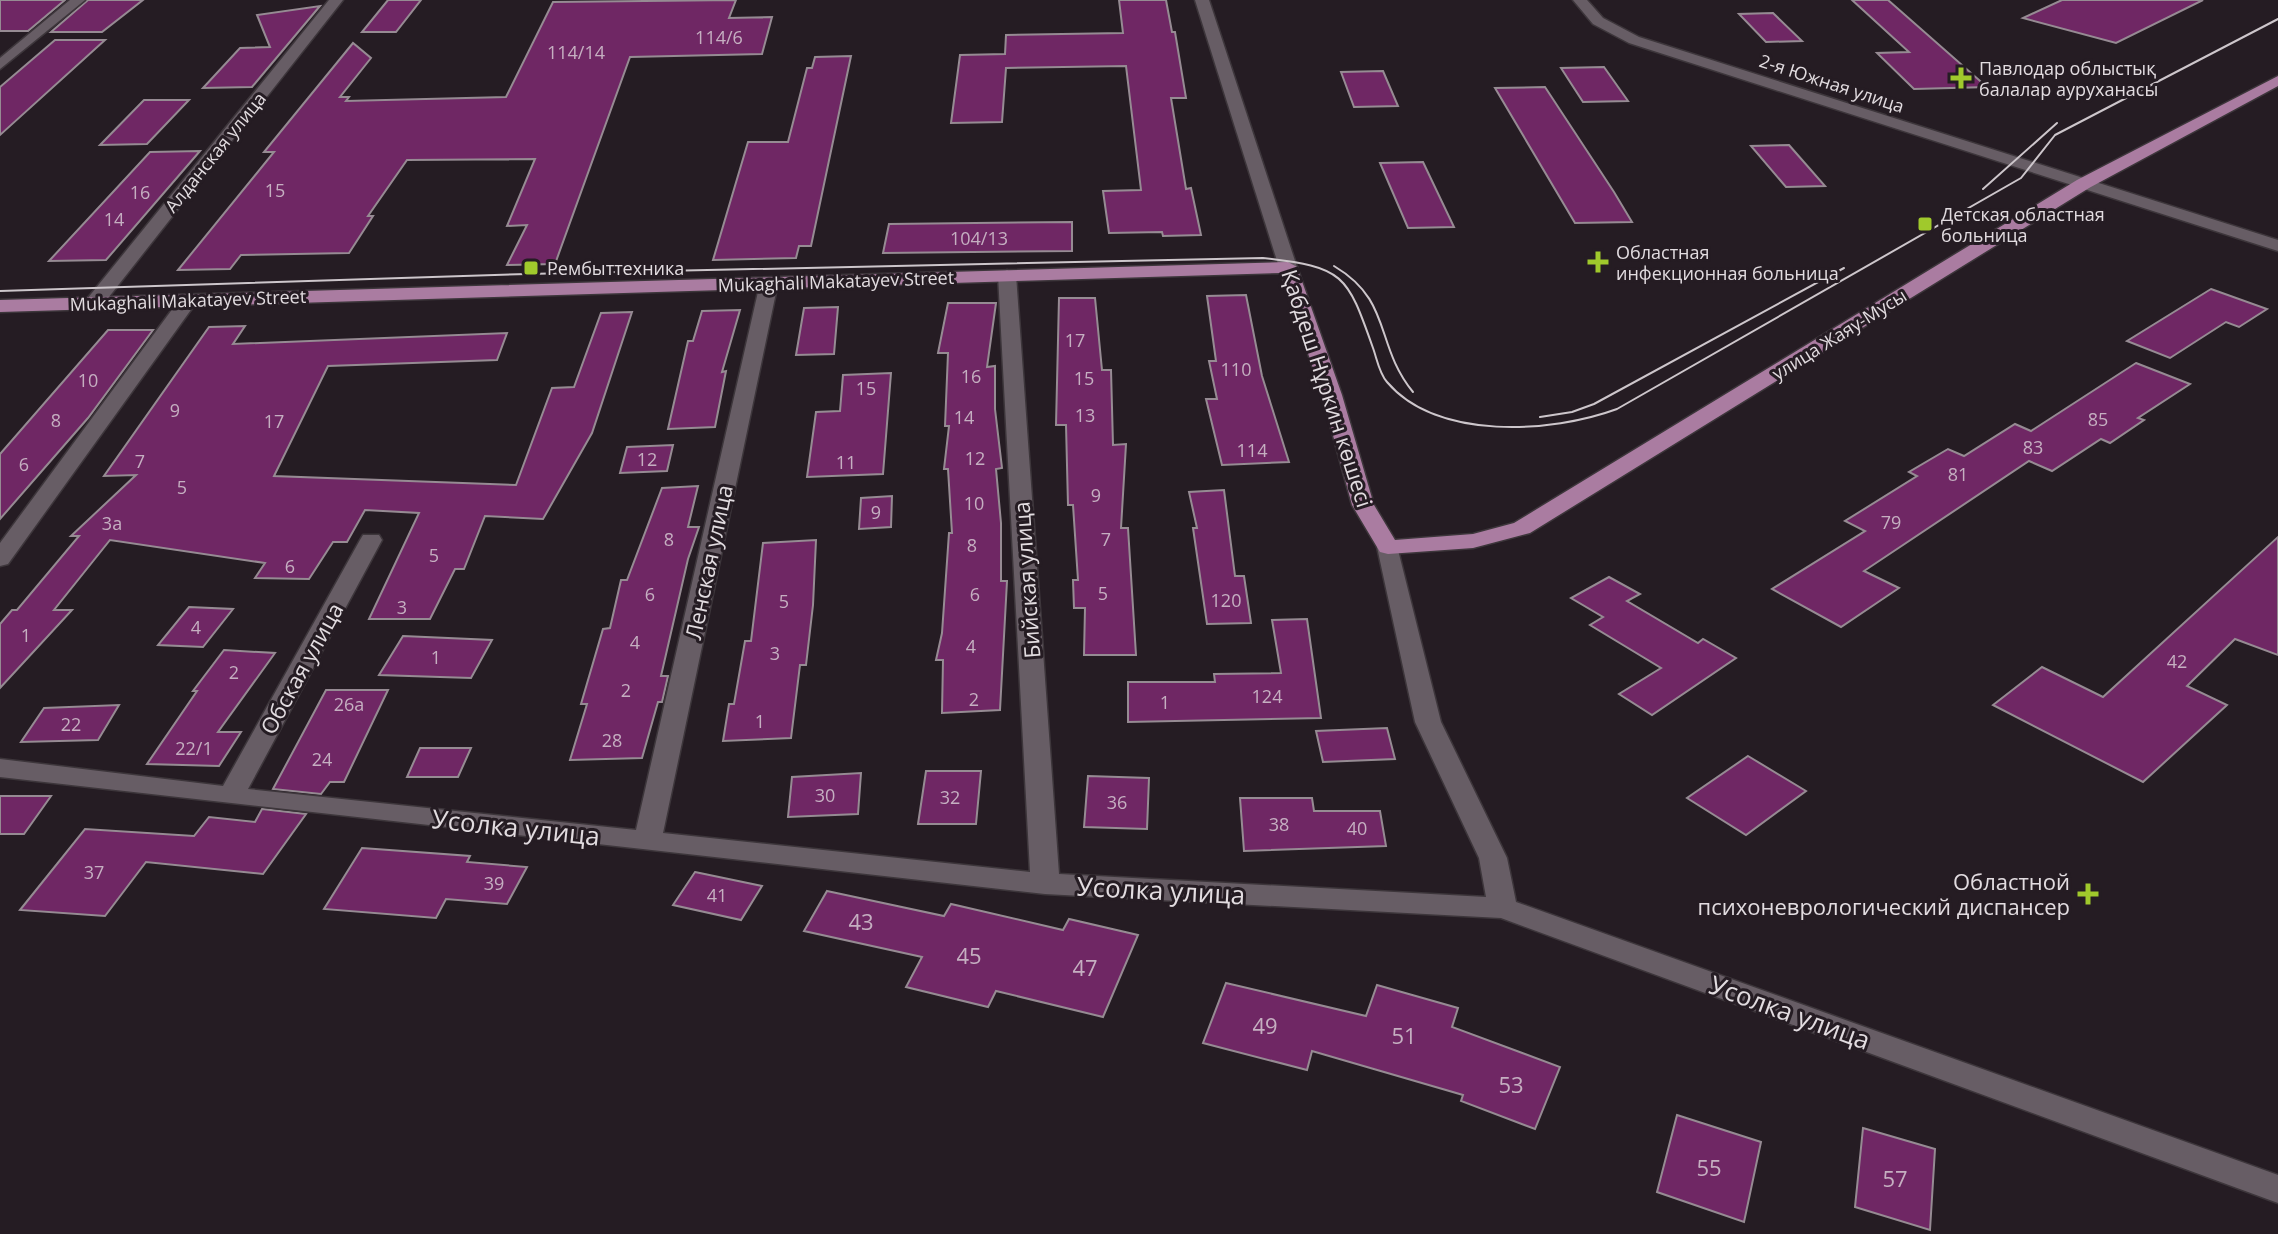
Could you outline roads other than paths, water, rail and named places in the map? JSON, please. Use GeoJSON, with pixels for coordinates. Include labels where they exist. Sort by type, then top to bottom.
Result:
{"type":"FeatureCollection","features":[{"type":"Feature","properties":{"kind":"main road","name":"улица Жаяу-Мусы"},"geometry":{"type":"LineString","coordinates":[[1388,547],[1489,541],[1522,528],[2083,184],[2278,80]]}},
{"type":"Feature","properties":{"kind":"main road","name":"Mukaghali Makatayev Street"},"geometry":{"type":"LineString","coordinates":[[0,306],[1288,267]]}},
{"type":"Feature","properties":{"kind":"main road","name":"Қабдеш Нұркин көшесі"},"geometry":{"type":"LineString","coordinates":[[1288,267],[1332,395],[1363,505],[1388,547]]}},
{"type":"Feature","properties":{"kind":"street"},"geometry":{"type":"LineString","coordinates":[[0,65],[78,0]]}},
{"type":"Feature","properties":{"kind":"street","name":"Алданская улица"},"geometry":{"type":"LineString","coordinates":[[94,303],[336,0]]}},
{"type":"Feature","properties":{"kind":"street","name":"Қабдеш Нұркин көшесі"},"geometry":{"type":"LineString","coordinates":[[1202,0],[1288,267]]}},
{"type":"Feature","properties":{"kind":"street","name":"2-я Южная улица"},"geometry":{"type":"LineString","coordinates":[[1580,0],[1598,21],[1634,40],[2083,184]]}},
{"type":"Feature","properties":{"kind":"street"},"geometry":{"type":"LineString","coordinates":[[2083,184],[2278,246]]}},
{"type":"Feature","properties":{"kind":"street","name":"Бийская улица"},"geometry":{"type":"LineString","coordinates":[[1007,275],[1045,884]]}},
{"type":"Feature","properties":{"kind":"street","name":"Ленская улица"},"geometry":{"type":"LineString","coordinates":[[647,842],[769,283]]}},
{"type":"Feature","properties":{"kind":"street"},"geometry":{"type":"LineString","coordinates":[[0,559],[189,300]]}},
{"type":"Feature","properties":{"kind":"street","name":"Обская улица"},"geometry":{"type":"LineString","coordinates":[[231,796],[371,540]]}},
{"type":"Feature","properties":{"kind":"street","name":"Қабдеш Нұркин көшесі"},"geometry":{"type":"LineString","coordinates":[[1388,547],[1428,722],[1493,858],[1503,908]]}},
{"type":"Feature","properties":{"kind":"street","name":"Усолка улица"},"geometry":{"type":"LineString","coordinates":[[0,768],[1045,884],[1503,908],[2278,1189]]}},
{"type":"Feature","properties":{"kind":"tram line"},"geometry":{"type":"LineString","coordinates":[[0,291],[527,274],[1263,258],[1311,265],[1339,279],[1356,304],[1384,378],[1409,401],[1435,414],[1465,423],[1529,427],[1591,417],[1617,409],[2021,178],[2055,135],[2278,19]]}},
{"type":"Feature","properties":{"kind":"tram line"},"geometry":{"type":"LineString","coordinates":[[1983,189],[2057,123]]}},
{"type":"Feature","properties":{"kind":"tram line"},"geometry":{"type":"LineString","coordinates":[[1334,266],[1353,279],[1366,294],[1375,309],[1392,357],[1413,392]]}},
{"type":"Feature","properties":{"kind":"tram line"},"geometry":{"type":"LineString","coordinates":[[1540,417],[1572,412],[1594,404],[1844,268]]}},
{"type":"Feature","properties":{"kind":"place","name":"Павлодар облыстық балалар ауруханасы"},"geometry":{"type":"Point","coordinates":[1961,78]}},
{"type":"Feature","properties":{"kind":"place","name":"Детская областная больница"},"geometry":{"type":"Point","coordinates":[1925,224]}},
{"type":"Feature","properties":{"kind":"place","name":"Областная инфекционная больница"},"geometry":{"type":"Point","coordinates":[1598,262]}},
{"type":"Feature","properties":{"kind":"place","name":"Рембыттехника"},"geometry":{"type":"Point","coordinates":[531,268]}},
{"type":"Feature","properties":{"kind":"place","name":"Областной психоневрологический диспансер"},"geometry":{"type":"Point","coordinates":[2088,894]}}]}
